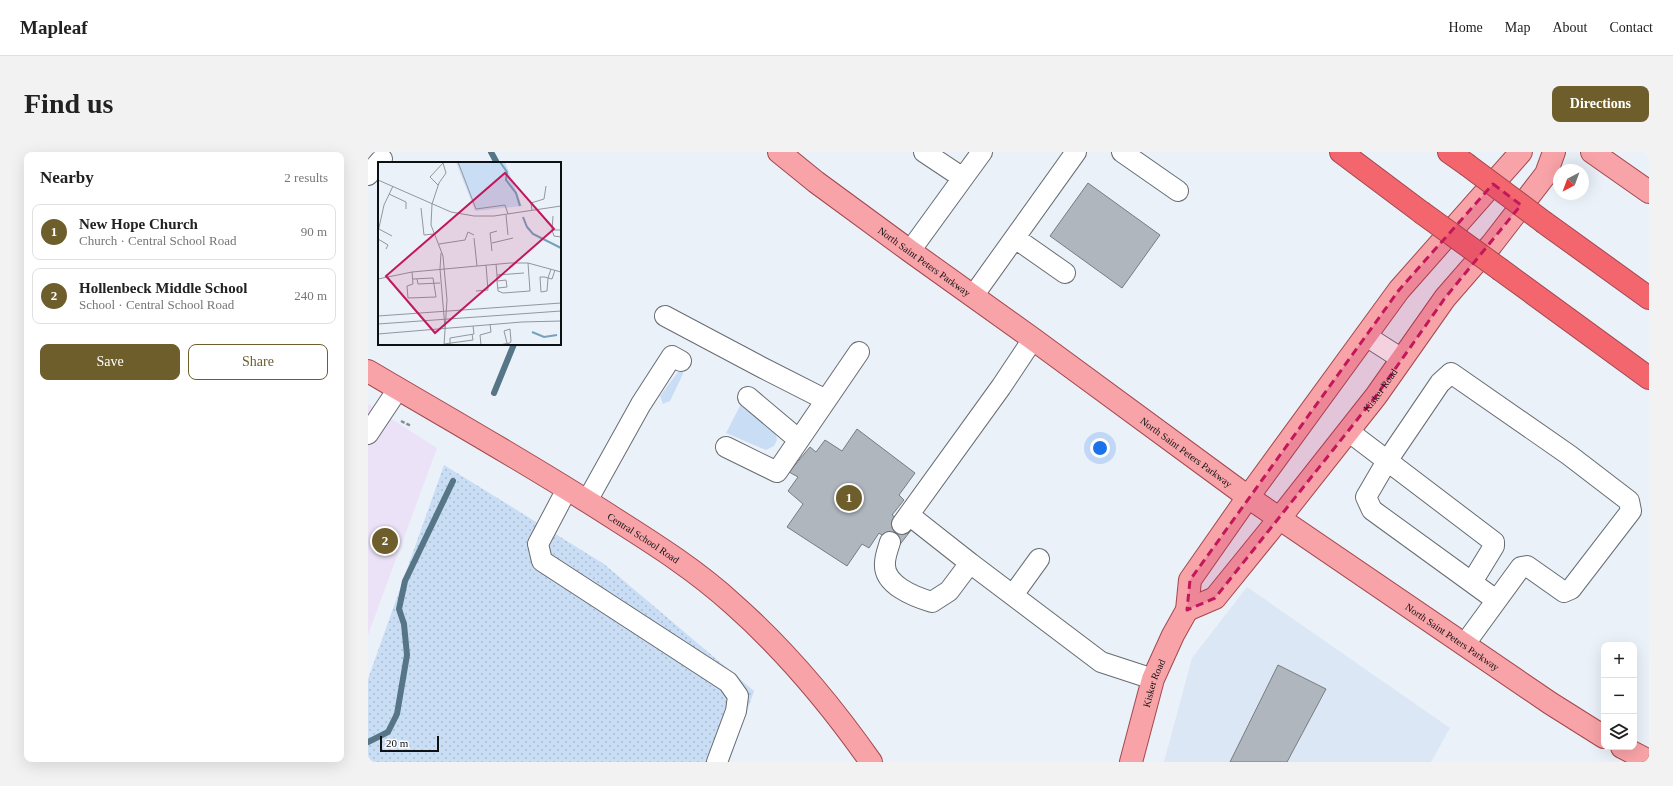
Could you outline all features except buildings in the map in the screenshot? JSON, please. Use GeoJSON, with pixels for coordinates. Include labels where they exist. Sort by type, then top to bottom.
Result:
{"type":"FeatureCollection","features":[{"type":"Feature","properties":{"kind":"highway"},"geometry":{"type":"LineString","coordinates":[[1341,152],[1649,378]]}},
{"type":"Feature","properties":{"kind":"highway"},"geometry":{"type":"LineString","coordinates":[[1457,158],[1649,298]]}},
{"type":"Feature","properties":{"kind":"main road","name":"North Saint Peters Parkway"},"geometry":{"type":"LineString","coordinates":[[779,152],[816,182],[1248,497],[1550,704],[1601,735]]}},
{"type":"Feature","properties":{"kind":"main road","name":"Kisker Road"},"geometry":{"type":"LineString","coordinates":[[1131,762],[1153,679],[1173,635],[1187,610],[1190,580],[1248,497],[1399,290],[1521,152]]}},
{"type":"Feature","properties":{"kind":"main road","name":"Kisker Road"},"geometry":{"type":"LineString","coordinates":[[1187,610],[1215,598],[1280,519],[1376,396],[1444,298],[1492,244],[1546,174],[1554,152]]}},
{"type":"Feature","properties":{"kind":"main road"},"geometry":{"type":"LineString","coordinates":[[1592,152],[1649,192]]}},
{"type":"Feature","properties":{"kind":"main road","name":"Central School Road"},"geometry":{"type":"LineString","coordinates":[[368,371],[587,501],[667,552],[733,603],[792,662],[844,724],[871,762]]}},
{"type":"Feature","properties":{"kind":"main road"},"geometry":{"type":"LineString","coordinates":[[1628,750],[1649,761]]}},
{"type":"Feature","properties":{"kind":"lane"},"geometry":{"type":"LineString","coordinates":[[924,152],[963,178]]}},
{"type":"Feature","properties":{"kind":"lane"},"geometry":{"type":"LineString","coordinates":[[910,251],[982,152]]}},
{"type":"Feature","properties":{"kind":"lane"},"geometry":{"type":"LineString","coordinates":[[973,296],[1076,152]]}},
{"type":"Feature","properties":{"kind":"lane"},"geometry":{"type":"LineString","coordinates":[[1122,152],[1178,192]]}},
{"type":"Feature","properties":{"kind":"lane"},"geometry":{"type":"LineString","coordinates":[[368,175],[382,154]]}},
{"type":"Feature","properties":{"kind":"lane"},"geometry":{"type":"LineString","coordinates":[[1015,238],[1065,273]]}},
{"type":"Feature","properties":{"kind":"lane"},"geometry":{"type":"LineString","coordinates":[[665,316],[826,400]]}},
{"type":"Feature","properties":{"kind":"lane"},"geometry":{"type":"LineString","coordinates":[[1366,336],[1402,359]]}},
{"type":"Feature","properties":{"kind":"lane"},"geometry":{"type":"LineString","coordinates":[[1033,339],[905,520],[970,563],[1100,662],[1153,679]]}},
{"type":"Feature","properties":{"kind":"lane"},"geometry":{"type":"LineString","coordinates":[[726,447],[777,472],[859,352]]}},
{"type":"Feature","properties":{"kind":"lane"},"geometry":{"type":"LineString","coordinates":[[587,501],[641,404],[672,356],[681,361]]}},
{"type":"Feature","properties":{"kind":"lane"},"geometry":{"type":"LineString","coordinates":[[1464,645],[1521,567],[1527,566],[1564,592],[1571,589],[1631,511],[1629,501],[1569,455],[1451,373],[1440,382],[1387,461],[1366,497],[1372,510],[1496,600]]}},
{"type":"Feature","properties":{"kind":"lane"},"geometry":{"type":"LineString","coordinates":[[368,434],[398,389]]}},
{"type":"Feature","properties":{"kind":"lane"},"geometry":{"type":"LineString","coordinates":[[748,397],[799,440]]}},
{"type":"Feature","properties":{"kind":"lane"},"geometry":{"type":"LineString","coordinates":[[1348,431],[1494,542],[1494,546],[1472,582]]}},
{"type":"Feature","properties":{"kind":"lane"},"geometry":{"type":"LineString","coordinates":[[568,489],[538,544],[542,561],[728,682],[738,696],[736,711],[717,762]]}},
{"type":"Feature","properties":{"kind":"lane"},"geometry":{"type":"LineString","coordinates":[[890,542],[884,564],[889,579],[912,596],[932,602],[949,591],[970,563]]}},
{"type":"Feature","properties":{"kind":"lane"},"geometry":{"type":"LineString","coordinates":[[1013,596],[1039,559]]}},
{"type":"Feature","properties":{"kind":"highlighted area"},"geometry":{"type":"Polygon","coordinates":[[[1493,184],[1521,205],[1445,298],[1376,396],[1215,598],[1187,610],[1190,580],[1399,290],[1493,184]]]}},
{"type":"Feature","properties":{"kind":"shaded area"},"geometry":{"type":"Polygon","coordinates":[[[683,371],[670,401],[663,404],[660,396],[678,372],[683,371]]]}},
{"type":"Feature","properties":{"kind":"shaded area"},"geometry":{"type":"Polygon","coordinates":[[[368,404],[437,448],[368,635],[368,404]]]}},
{"type":"Feature","properties":{"kind":"shaded area"},"geometry":{"type":"Polygon","coordinates":[[[741,404],[775,430],[777,440],[774,446],[766,450],[726,433],[741,404]]]}},
{"type":"Feature","properties":{"kind":"shaded area"},"geometry":{"type":"Polygon","coordinates":[[[444,465],[604,564],[754,691],[729,762],[368,762],[368,679],[444,465]]]}},
{"type":"Feature","properties":{"kind":"shaded area"},"geometry":{"type":"Polygon","coordinates":[[[1247,587],[1450,728],[1431,762],[1164,762],[1192,658],[1247,587]]]}},
{"type":"Feature","properties":{"kind":"waterway"},"geometry":{"type":"LineString","coordinates":[[491,152],[496,162]]}},
{"type":"Feature","properties":{"kind":"waterway"},"geometry":{"type":"LineString","coordinates":[[494,393],[514,345]]}},
{"type":"Feature","properties":{"kind":"waterway"},"geometry":{"type":"LineString","coordinates":[[368,742],[388,732],[397,714],[407,655],[404,624],[399,609],[405,581],[453,481]]}},
{"type":"Feature","properties":{"kind":"place","name":"New Hope Church"},"geometry":{"type":"Point","coordinates":[849,498]}},
{"type":"Feature","properties":{"kind":"place","name":"Hollenbeck Middle School"},"geometry":{"type":"Point","coordinates":[385,541]}}]}
